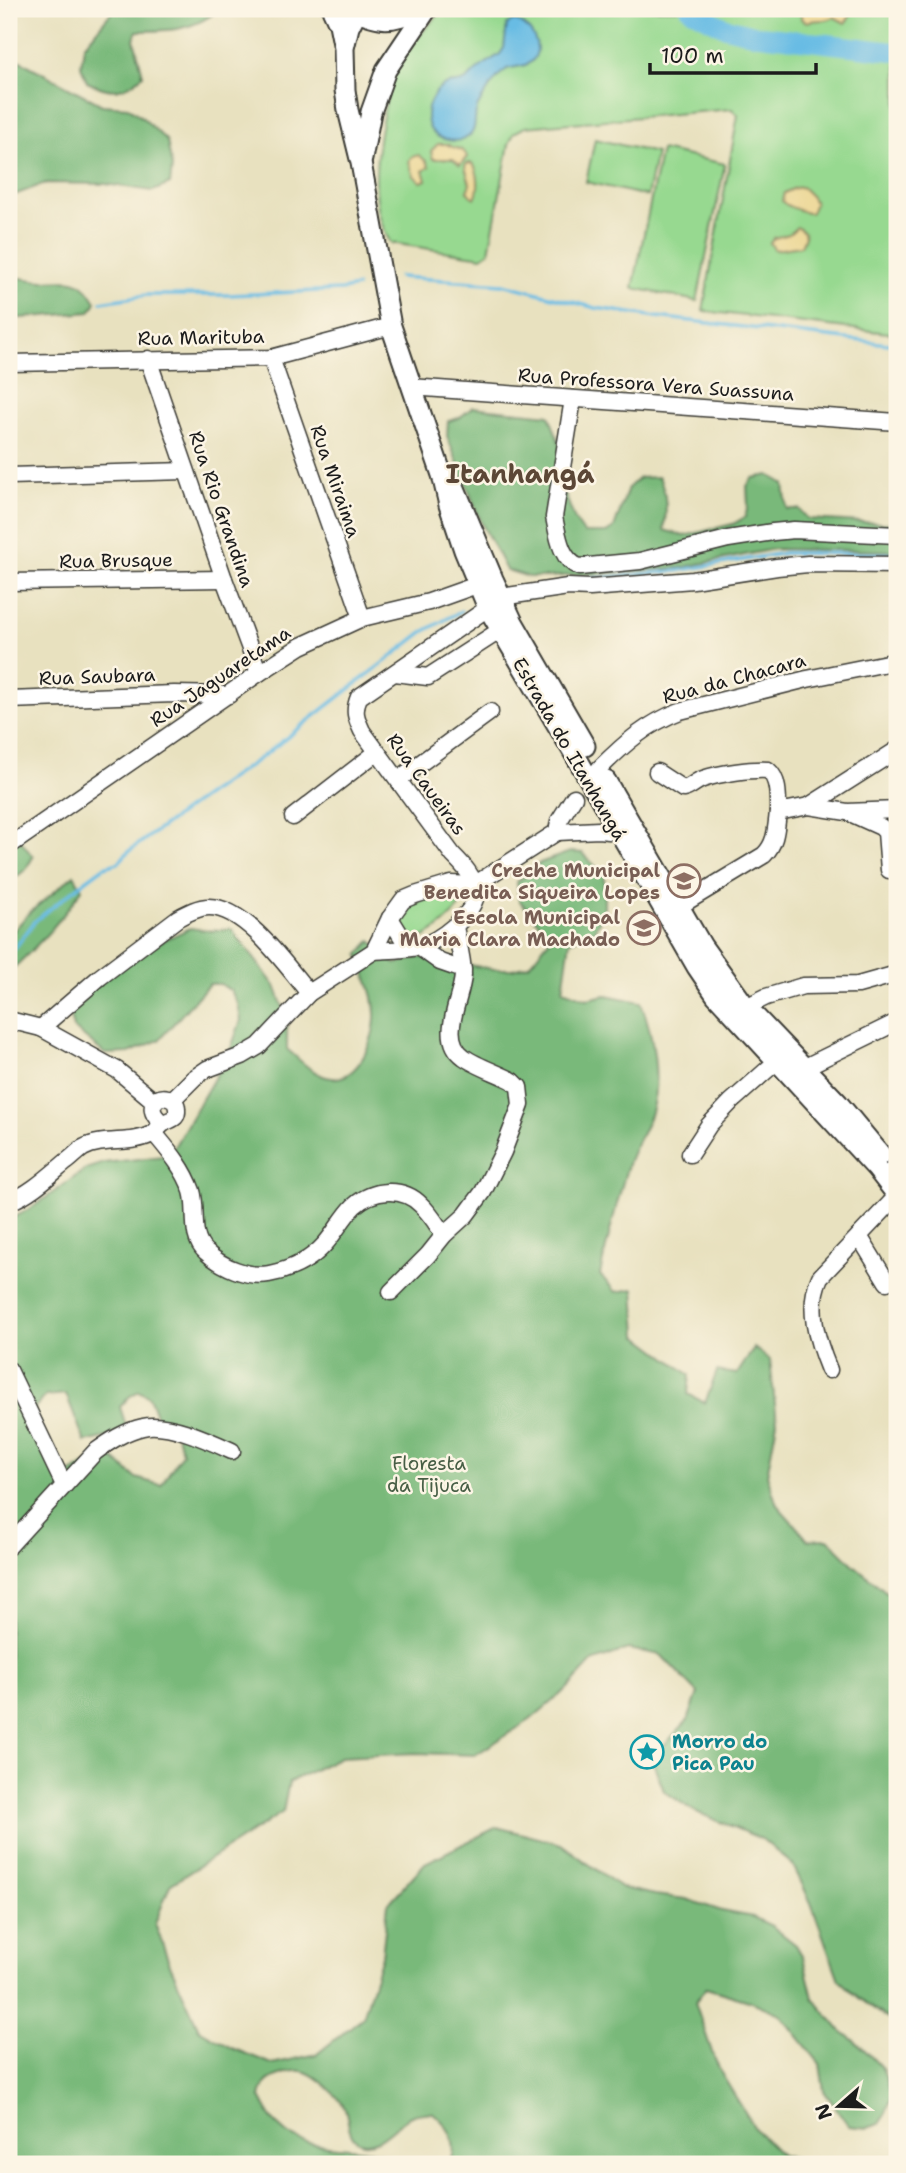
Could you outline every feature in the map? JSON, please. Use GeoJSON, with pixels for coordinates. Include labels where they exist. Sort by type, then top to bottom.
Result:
{"type":"FeatureCollection","features":[{"type":"Feature","properties":{"kind":"main road"},"geometry":{"type":"LineString","coordinates":[[332,9],[339,24],[344,48]]}},
{"type":"Feature","properties":{"kind":"main road"},"geometry":{"type":"LineString","coordinates":[[344,48],[355,9],[382,20],[403,11]]}},
{"type":"Feature","properties":{"kind":"main road"},"geometry":{"type":"LineString","coordinates":[[361,163],[371,112],[383,78],[394,56],[427,9]]}},
{"type":"Feature","properties":{"kind":"main road","name":"Estrada do Itanhangá"},"geometry":{"type":"LineString","coordinates":[[344,48],[348,110],[361,163],[391,326],[477,585],[494,602]]}},
{"type":"Feature","properties":{"kind":"main road","name":"Estrada do Itanhangá"},"geometry":{"type":"LineString","coordinates":[[442,475],[452,482],[461,500],[494,602],[619,832],[697,967],[716,995],[876,1168],[897,1195]]}},
{"type":"Feature","properties":{"kind":"main road","name":"Estrada do Itanhangá"},"geometry":{"type":"LineString","coordinates":[[507,626],[599,769],[702,946],[747,1007],[838,1103],[896,1170]]}},
{"type":"Feature","properties":{"kind":"street","name":"Rua Marituba"},"geometry":{"type":"LineString","coordinates":[[9,363],[271,358],[391,326]]}},
{"type":"Feature","properties":{"kind":"street","name":"Rua Miraima"},"geometry":{"type":"LineString","coordinates":[[271,358],[362,618]]}},
{"type":"Feature","properties":{"kind":"street","name":"Rua Rio Grandina"},"geometry":{"type":"LineString","coordinates":[[148,359],[259,673]]}},
{"type":"Feature","properties":{"kind":"street","name":"Rua Professora Vera Suassuna"},"geometry":{"type":"LineString","coordinates":[[411,387],[897,422]]}},
{"type":"Feature","properties":{"kind":"street"},"geometry":{"type":"LineString","coordinates":[[573,399],[554,517],[565,556],[571,564],[579,567],[640,561],[728,539],[794,530],[897,535]]}},
{"type":"Feature","properties":{"kind":"street"},"geometry":{"type":"LineString","coordinates":[[9,476],[186,471]]}},
{"type":"Feature","properties":{"kind":"street"},"geometry":{"type":"LineString","coordinates":[[395,673],[494,602],[568,587],[590,589],[693,580],[808,564],[897,565]]}},
{"type":"Feature","properties":{"kind":"street","name":"Rua Brusque"},"geometry":{"type":"LineString","coordinates":[[9,582],[224,579]]}},
{"type":"Feature","properties":{"kind":"street","name":"Rua Jaguaretama"},"geometry":{"type":"LineString","coordinates":[[9,846],[15,833],[301,646],[362,618],[429,602],[477,585]]}},
{"type":"Feature","properties":{"kind":"street"},"geometry":{"type":"LineString","coordinates":[[395,673],[428,677],[507,626]]}},
{"type":"Feature","properties":{"kind":"street"},"geometry":{"type":"LineString","coordinates":[[435,646],[447,665]]}},
{"type":"Feature","properties":{"kind":"street","name":"Rua da Chacara"},"geometry":{"type":"LineString","coordinates":[[599,769],[644,728],[680,711],[807,679],[897,662]]}},
{"type":"Feature","properties":{"kind":"street","name":"Rua Caueiras"},"geometry":{"type":"LineString","coordinates":[[395,673],[359,697],[355,705],[355,715],[362,731],[466,870],[474,885]]}},
{"type":"Feature","properties":{"kind":"street"},"geometry":{"type":"LineString","coordinates":[[174,694],[191,720]]}},
{"type":"Feature","properties":{"kind":"street","name":"Rua Saubara"},"geometry":{"type":"LineString","coordinates":[[9,700],[174,694],[229,695]]}},
{"type":"Feature","properties":{"kind":"street"},"geometry":{"type":"LineString","coordinates":[[399,779],[490,712]]}},
{"type":"Feature","properties":{"kind":"street"},"geometry":{"type":"LineString","coordinates":[[809,806],[897,750]]}},
{"type":"Feature","properties":{"kind":"street"},"geometry":{"type":"LineString","coordinates":[[293,817],[377,752]]}},
{"type":"Feature","properties":{"kind":"street"},"geometry":{"type":"LineString","coordinates":[[657,772],[683,789],[688,789],[706,778],[768,770],[775,779],[778,812],[771,848],[764,855],[678,906]]}},
{"type":"Feature","properties":{"kind":"street"},"geometry":{"type":"LineString","coordinates":[[557,832],[559,821],[574,797]]}},
{"type":"Feature","properties":{"kind":"street"},"geometry":{"type":"LineString","coordinates":[[778,812],[809,806],[848,812],[897,810]]}},
{"type":"Feature","properties":{"kind":"street"},"geometry":{"type":"LineString","coordinates":[[848,812],[886,832],[889,870]]}},
{"type":"Feature","properties":{"kind":"street"},"geometry":{"type":"LineString","coordinates":[[374,951],[390,918],[403,901],[451,884],[474,885],[557,832],[619,832]]}},
{"type":"Feature","properties":{"kind":"street"},"geometry":{"type":"LineString","coordinates":[[438,888],[449,873],[453,855]]}},
{"type":"Feature","properties":{"kind":"street"},"geometry":{"type":"LineString","coordinates":[[173,1099],[207,1069],[260,1046],[309,993],[374,951],[414,947],[455,927],[471,907],[475,897],[474,885]]}},
{"type":"Feature","properties":{"kind":"street"},"geometry":{"type":"LineString","coordinates":[[41,1028],[100,977],[178,918],[208,907],[238,917],[278,956],[309,993]]}},
{"type":"Feature","properties":{"kind":"street"},"geometry":{"type":"LineString","coordinates":[[390,918],[414,947],[440,962],[463,970]]}},
{"type":"Feature","properties":{"kind":"street"},"geometry":{"type":"LineString","coordinates":[[391,1293],[466,1215],[483,1192],[503,1152],[521,1105],[519,1087],[513,1080],[463,1057],[453,1040],[452,1019],[463,970],[455,927]]}},
{"type":"Feature","properties":{"kind":"street"},"geometry":{"type":"LineString","coordinates":[[747,1007],[803,986],[858,985],[897,974]]}},
{"type":"Feature","properties":{"kind":"street"},"geometry":{"type":"LineString","coordinates":[[9,1020],[41,1028],[117,1070],[155,1102]]}},
{"type":"Feature","properties":{"kind":"street"},"geometry":{"type":"LineString","coordinates":[[803,1069],[897,1022]]}},
{"type":"Feature","properties":{"kind":"street"},"geometry":{"type":"LineString","coordinates":[[690,1154],[709,1125],[777,1061]]}},
{"type":"Feature","properties":{"kind":"street"},"geometry":{"type":"LineString","coordinates":[[9,1202],[30,1190],[83,1149],[101,1142],[142,1138],[159,1128],[172,1121],[177,1114],[177,1106],[173,1099],[165,1097],[155,1102],[152,1113],[159,1128],[181,1166],[192,1193],[196,1236],[204,1251],[229,1267],[255,1277],[286,1270],[308,1259],[324,1245],[352,1208],[379,1192],[406,1194],[421,1203],[444,1235]]}},
{"type":"Feature","properties":{"kind":"street"},"geometry":{"type":"LineString","coordinates":[[829,1370],[819,1345],[812,1302],[815,1289],[820,1278],[897,1195]]}},
{"type":"Feature","properties":{"kind":"street"},"geometry":{"type":"LineString","coordinates":[[859,1236],[887,1282]]}},
{"type":"Feature","properties":{"kind":"street"},"geometry":{"type":"LineString","coordinates":[[9,1370],[64,1485]]}},
{"type":"Feature","properties":{"kind":"street"},"geometry":{"type":"LineString","coordinates":[[9,1546],[95,1452],[130,1431],[146,1426],[159,1427],[196,1435],[232,1451]]}},
{"type":"Feature","properties":{"kind":"green space"},"geometry":{"type":"Polygon","coordinates":[[[114,9],[219,9],[190,26],[170,30],[137,31],[134,39],[143,75],[129,86],[110,90],[87,82],[81,66],[84,46],[114,9]]]}},
{"type":"Feature","properties":{"kind":"green space"},"geometry":{"type":"Polygon","coordinates":[[[445,9],[897,9],[897,334],[703,311],[738,115],[732,109],[525,127],[514,133],[509,144],[489,252],[482,257],[391,243],[384,228],[376,193],[377,155],[389,85],[409,48],[445,9]]]}},
{"type":"Feature","properties":{"kind":"green space"},"geometry":{"type":"Polygon","coordinates":[[[9,55],[102,105],[128,107],[144,119],[167,141],[172,167],[170,184],[153,191],[105,184],[46,183],[9,197],[9,55]]]}},
{"type":"Feature","properties":{"kind":"green space"},"geometry":{"type":"Polygon","coordinates":[[[595,139],[656,153],[647,196],[586,182],[595,139]]]}},
{"type":"Feature","properties":{"kind":"green space"},"geometry":{"type":"Polygon","coordinates":[[[661,150],[725,164],[697,301],[633,288],[661,150]]]}},
{"type":"Feature","properties":{"kind":"green space"},"geometry":{"type":"Polygon","coordinates":[[[9,276],[43,281],[74,281],[85,287],[96,302],[90,312],[9,319],[9,276]]]}},
{"type":"Feature","properties":{"kind":"green space"},"geometry":{"type":"Polygon","coordinates":[[[473,407],[549,415],[565,458],[565,494],[575,520],[584,533],[606,533],[614,528],[628,488],[639,478],[659,477],[666,503],[664,530],[684,536],[733,524],[745,517],[748,506],[747,486],[753,478],[769,475],[784,484],[787,509],[799,509],[808,519],[897,524],[897,551],[774,549],[680,568],[547,577],[529,577],[506,570],[482,524],[447,436],[448,421],[459,418],[473,407]]]}},
{"type":"Feature","properties":{"kind":"green space"},"geometry":{"type":"Polygon","coordinates":[[[9,828],[33,857],[26,869],[9,883],[9,828]]]}},
{"type":"Feature","properties":{"kind":"green space","name":"Floresta da Tijuca"},"geometry":{"type":"Polygon","coordinates":[[[570,852],[583,853],[604,876],[604,912],[594,931],[570,941],[563,990],[587,999],[606,995],[641,1002],[654,1057],[655,1085],[651,1112],[629,1161],[600,1275],[616,1292],[634,1289],[637,1335],[690,1375],[688,1394],[705,1403],[717,1371],[737,1374],[754,1348],[770,1360],[777,1422],[767,1475],[777,1505],[808,1540],[828,1539],[897,1601],[897,2022],[888,2019],[859,1998],[839,1980],[811,1903],[793,1865],[762,1839],[694,1811],[664,1791],[653,1762],[664,1745],[688,1720],[698,1693],[661,1655],[628,1649],[592,1662],[568,1688],[530,1720],[475,1755],[416,1753],[340,1757],[289,1782],[283,1812],[170,1885],[155,1924],[199,2029],[234,2049],[272,2064],[317,2054],[363,2017],[382,1956],[388,1904],[425,1863],[497,1827],[561,1844],[622,1888],[686,1899],[722,1911],[753,1917],[772,1926],[796,1945],[803,1957],[813,1998],[841,2031],[861,2046],[882,2068],[892,2096],[886,2113],[879,2124],[868,2128],[849,2126],[824,2091],[820,2064],[780,2014],[706,1988],[695,2002],[713,2055],[756,2130],[781,2155],[819,2164],[449,2164],[454,2150],[451,2136],[432,2112],[405,2119],[374,2142],[360,2142],[351,2132],[345,2109],[338,2098],[313,2076],[298,2071],[272,2078],[263,2089],[260,2097],[277,2125],[299,2140],[324,2146],[363,2149],[406,2164],[9,2164],[9,1220],[33,1207],[86,1169],[104,1163],[163,1156],[174,1147],[230,1051],[241,1020],[238,1004],[231,991],[220,984],[209,984],[159,1040],[129,1053],[105,1054],[73,1028],[68,1008],[125,958],[190,928],[212,931],[231,928],[275,986],[287,1018],[287,1049],[319,1074],[332,1078],[342,1077],[364,1056],[372,1036],[374,1000],[359,954],[371,941],[395,964],[421,957],[493,969],[529,965],[550,939],[519,900],[517,882],[540,863],[570,852]],[[139,1391],[129,1397],[120,1407],[126,1426],[113,1436],[85,1442],[66,1394],[46,1396],[35,1407],[36,1437],[62,1478],[109,1455],[136,1478],[161,1485],[182,1453],[176,1432],[158,1420],[149,1397],[139,1391]]]}},
{"type":"Feature","properties":{"kind":"green space"},"geometry":{"type":"Polygon","coordinates":[[[74,875],[82,889],[48,933],[9,972],[9,936],[29,913],[74,875]]]}},
{"type":"Feature","properties":{"kind":"green space"},"geometry":{"type":"Polygon","coordinates":[[[444,892],[455,894],[463,901],[440,926],[425,936],[411,940],[401,925],[400,918],[403,913],[415,904],[444,892]]]}},
{"type":"Feature","properties":{"kind":"sand"},"geometry":{"type":"Polygon","coordinates":[[[822,9],[845,9],[850,13],[850,17],[845,23],[834,17],[807,22],[801,19],[801,13],[804,11],[817,12],[822,9]]]}},
{"type":"Feature","properties":{"kind":"sand"},"geometry":{"type":"Polygon","coordinates":[[[438,144],[447,144],[461,150],[467,157],[460,165],[453,159],[433,159],[431,151],[438,144]]]}},
{"type":"Feature","properties":{"kind":"sand"},"geometry":{"type":"Polygon","coordinates":[[[419,155],[429,167],[423,171],[426,180],[421,182],[414,176],[409,162],[411,157],[419,155]]]}},
{"type":"Feature","properties":{"kind":"sand"},"geometry":{"type":"Polygon","coordinates":[[[470,163],[478,176],[475,198],[467,191],[470,184],[465,167],[470,163]]]}},
{"type":"Feature","properties":{"kind":"sand"},"geometry":{"type":"Polygon","coordinates":[[[802,187],[815,203],[811,213],[790,207],[782,201],[784,193],[802,187]]]}},
{"type":"Feature","properties":{"kind":"sand"},"geometry":{"type":"Polygon","coordinates":[[[797,227],[804,232],[801,246],[775,250],[770,243],[774,238],[789,234],[797,227]]]}},
{"type":"Feature","properties":{"kind":"water"},"geometry":{"type":"Polygon","coordinates":[[[514,21],[525,26],[534,37],[536,56],[523,66],[507,69],[495,80],[479,104],[474,127],[468,137],[452,141],[434,134],[427,116],[434,95],[442,86],[466,80],[500,54],[504,48],[507,24],[514,21]]]}},
{"type":"Feature","properties":{"kind":"waterway"},"geometry":{"type":"LineString","coordinates":[[690,9],[724,27],[756,35],[897,52]]}},
{"type":"Feature","properties":{"kind":"waterway"},"geometry":{"type":"LineString","coordinates":[[399,277],[503,284],[596,308],[897,345]]}},
{"type":"Feature","properties":{"kind":"waterway"},"geometry":{"type":"LineString","coordinates":[[101,302],[147,295],[228,295],[357,287]]}},
{"type":"Feature","properties":{"kind":"waterway"},"geometry":{"type":"LineString","coordinates":[[577,580],[677,571],[785,553],[897,554]]}},
{"type":"Feature","properties":{"kind":"waterway"},"geometry":{"type":"LineString","coordinates":[[9,956],[35,921],[85,881],[104,867],[118,863],[129,851],[263,756],[423,632],[461,611]]}},
{"type":"Feature","properties":{"kind":"place","name":"Creche Municipal Benedita Siqueira Lopes"},"geometry":{"type":"Point","coordinates":[684,881]}},
{"type":"Feature","properties":{"kind":"place","name":"Escola Municipal Maria Clara Machado"},"geometry":{"type":"Point","coordinates":[644,928]}},
{"type":"Feature","properties":{"kind":"place","name":"Morro do Pica Pau"},"geometry":{"type":"Point","coordinates":[647,1752]}},
{"type":"Feature","properties":{"kind":"district","name":"Itanhangá"},"geometry":{"type":"Point","coordinates":[520,474]}}]}
